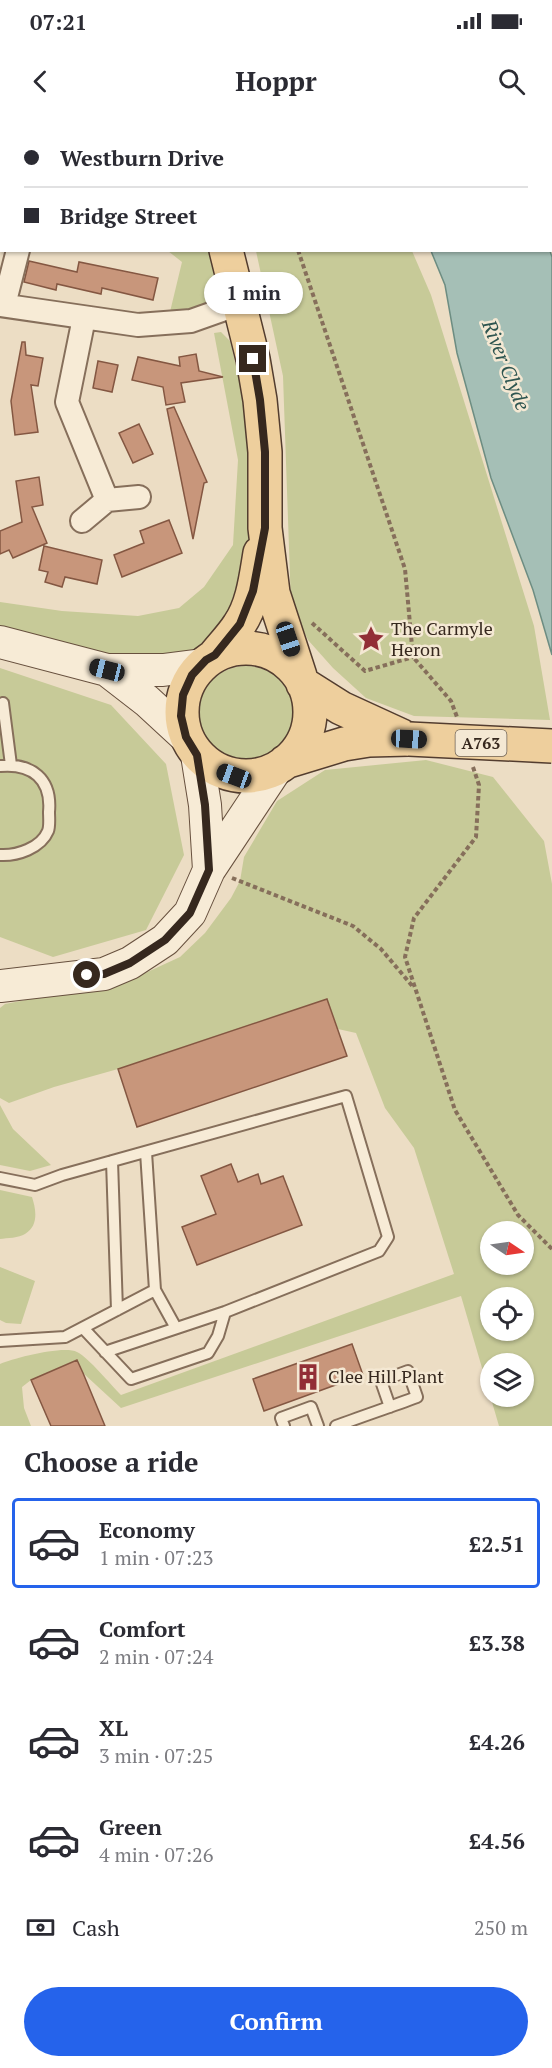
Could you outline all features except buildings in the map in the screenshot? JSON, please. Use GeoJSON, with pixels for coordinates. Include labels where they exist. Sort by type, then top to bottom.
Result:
{"type":"FeatureCollection","features":[{"type":"Feature","properties":{"kind":"main road"},"geometry":{"type":"LineString","coordinates":[[226,252],[260,400],[265,452],[265,528],[273,592],[308,695],[310,717],[305,737],[293,756],[256,776],[234,776],[214,769],[192,746],[181,716],[183,695],[192,675],[240,624],[253,591],[265,528]]}},
{"type":"Feature","properties":{"kind":"main road"},"geometry":{"type":"LineString","coordinates":[[208,660],[225,650],[246,646],[267,650],[285,660],[302,680]]}},
{"type":"Feature","properties":{"kind":"main road","name":"A763"},"geometry":{"type":"LineString","coordinates":[[302,680],[340,708],[409,739]]}},
{"type":"Feature","properties":{"kind":"main road","name":"A763"},"geometry":{"type":"LineString","coordinates":[[280,765],[344,744],[369,740],[409,739],[552,746]]}},
{"type":"Feature","properties":{"kind":"street"},"geometry":{"type":"LineString","coordinates":[[17,252],[2,305],[138,325],[191,321],[239,304]]}},
{"type":"Feature","properties":{"kind":"street"},"geometry":{"type":"LineString","coordinates":[[84,318],[67,402],[107,500]]}},
{"type":"Feature","properties":{"kind":"street"},"geometry":{"type":"LineString","coordinates":[[82,521],[107,500],[139,497]]}},
{"type":"Feature","properties":{"kind":"street"},"geometry":{"type":"LineString","coordinates":[[0,642],[107,670],[162,670],[208,660]]}},
{"type":"Feature","properties":{"kind":"street"},"geometry":{"type":"LineString","coordinates":[[107,670],[147,701],[192,746],[205,805],[209,870]]}},
{"type":"Feature","properties":{"kind":"street"},"geometry":{"type":"LineString","coordinates":[[0,986],[104,974],[130,963],[165,940],[190,913],[209,870],[280,765]]}},
{"type":"Feature","properties":{"kind":"lane"},"geometry":{"type":"LineString","coordinates":[[0,855],[31,850],[48,831],[51,798],[42,778],[27,767],[6,765],[3,703]]}},
{"type":"Feature","properties":{"kind":"lane"},"geometry":{"type":"LineString","coordinates":[[0,1178],[35,1185],[62,1175],[346,1096],[388,1237],[379,1251],[225,1312],[105,1352]]}},
{"type":"Feature","properties":{"kind":"lane"},"geometry":{"type":"LineString","coordinates":[[146,1152],[155,1290],[176,1328]]}},
{"type":"Feature","properties":{"kind":"lane"},"geometry":{"type":"LineString","coordinates":[[112,1161],[117,1310]]}},
{"type":"Feature","properties":{"kind":"lane"},"geometry":{"type":"LineString","coordinates":[[0,1341],[65,1337],[155,1290]]}},
{"type":"Feature","properties":{"kind":"lane"},"geometry":{"type":"LineString","coordinates":[[83,1328],[131,1379],[208,1353],[218,1336],[225,1312]]}},
{"type":"Feature","properties":{"kind":"lane"},"geometry":{"type":"LineString","coordinates":[[284,1426],[281,1418],[311,1407],[318,1426]]}},
{"type":"Feature","properties":{"kind":"lane"},"geometry":{"type":"LineString","coordinates":[[336,1426],[360,1423],[390,1407]]}},
{"type":"Feature","properties":{"kind":"path"},"geometry":{"type":"LineString","coordinates":[[309,617],[313,627],[365,671],[413,657]]}},
{"type":"Feature","properties":{"kind":"path"},"geometry":{"type":"LineString","coordinates":[[209,870],[354,926],[381,949],[416,990]]}},
{"type":"Feature","properties":{"kind":"green space"},"geometry":{"type":"Polygon","coordinates":[[[169,252],[212,252],[220,288],[218,294],[207,303],[169,316],[182,262],[169,252]]]}},
{"type":"Feature","properties":{"kind":"green space"},"geometry":{"type":"Polygon","coordinates":[[[256,252],[412,252],[431,295],[534,626],[550,720],[414,716],[366,698],[333,668],[308,640],[291,605],[283,376],[256,252]]]}},
{"type":"Feature","properties":{"kind":"green space"},"geometry":{"type":"Polygon","coordinates":[[[221,332],[230,341],[251,430],[251,526],[244,589],[208,647],[172,657],[136,662],[0,628],[0,602],[62,611],[138,616],[179,608],[204,587],[233,545],[238,460],[214,333],[221,332]]]}},
{"type":"Feature","properties":{"kind":"green space"},"geometry":{"type":"Polygon","coordinates":[[[246,666],[264,670],[279,680],[289,695],[293,713],[289,731],[279,746],[264,756],[246,760],[228,756],[213,746],[203,731],[199,713],[203,695],[213,680],[228,670],[246,666]]]}},
{"type":"Feature","properties":{"kind":"green space"},"geometry":{"type":"Polygon","coordinates":[[[0,668],[111,705],[166,764],[184,855],[146,930],[53,957],[0,937],[0,668]]]}},
{"type":"Feature","properties":{"kind":"green space"},"geometry":{"type":"Polygon","coordinates":[[[426,760],[493,777],[544,841],[552,884],[552,1426],[499,1426],[493,1407],[534,1407],[534,1353],[480,1353],[480,1361],[461,1296],[121,1408],[83,1373],[76,1360],[31,1380],[22,1387],[24,1408],[31,1426],[0,1426],[0,1364],[7,1361],[51,1351],[71,1350],[82,1355],[121,1395],[454,1274],[414,1148],[385,1108],[356,1033],[338,1029],[327,999],[9,1103],[0,1098],[0,1008],[5,1004],[130,980],[180,957],[205,933],[231,898],[240,881],[244,857],[277,801],[325,770],[426,760]]]}},
{"type":"Feature","properties":{"kind":"green space"},"geometry":{"type":"Polygon","coordinates":[[[0,1105],[13,1129],[51,1165],[30,1171],[0,1165],[0,1105]]]}},
{"type":"Feature","properties":{"kind":"green space"},"geometry":{"type":"Polygon","coordinates":[[[0,1190],[32,1197],[34,1222],[33,1227],[25,1234],[0,1239],[0,1190]]]}},
{"type":"Feature","properties":{"kind":"green space"},"geometry":{"type":"Polygon","coordinates":[[[0,1267],[35,1281],[21,1324],[6,1323],[0,1320],[0,1267]]]}},
{"type":"Feature","properties":{"kind":"water","name":"River Clyde"},"geometry":{"type":"Polygon","coordinates":[[[431,252],[550,252],[552,257],[552,655],[533,590],[491,478],[457,353],[445,285],[431,252]]]}},
{"type":"Feature","properties":{"kind":"place","name":"The Carmyle Heron"},"geometry":{"type":"Point","coordinates":[371,639]}},
{"type":"Feature","properties":{"kind":"place","name":"Clee Hill Plant"},"geometry":{"type":"Point","coordinates":[308,1377]}},
{"type":"Feature","properties":{"kind":"route"},"geometry":{"type":"LineString","coordinates":[[87,975],[104,974],[130,963],[165,940],[190,913],[209,870],[205,805],[197,755],[186,737],[181,716],[183,695],[192,675],[206,660],[215,655],[240,624],[253,591],[265,528],[265,452],[253,359]]}}]}
